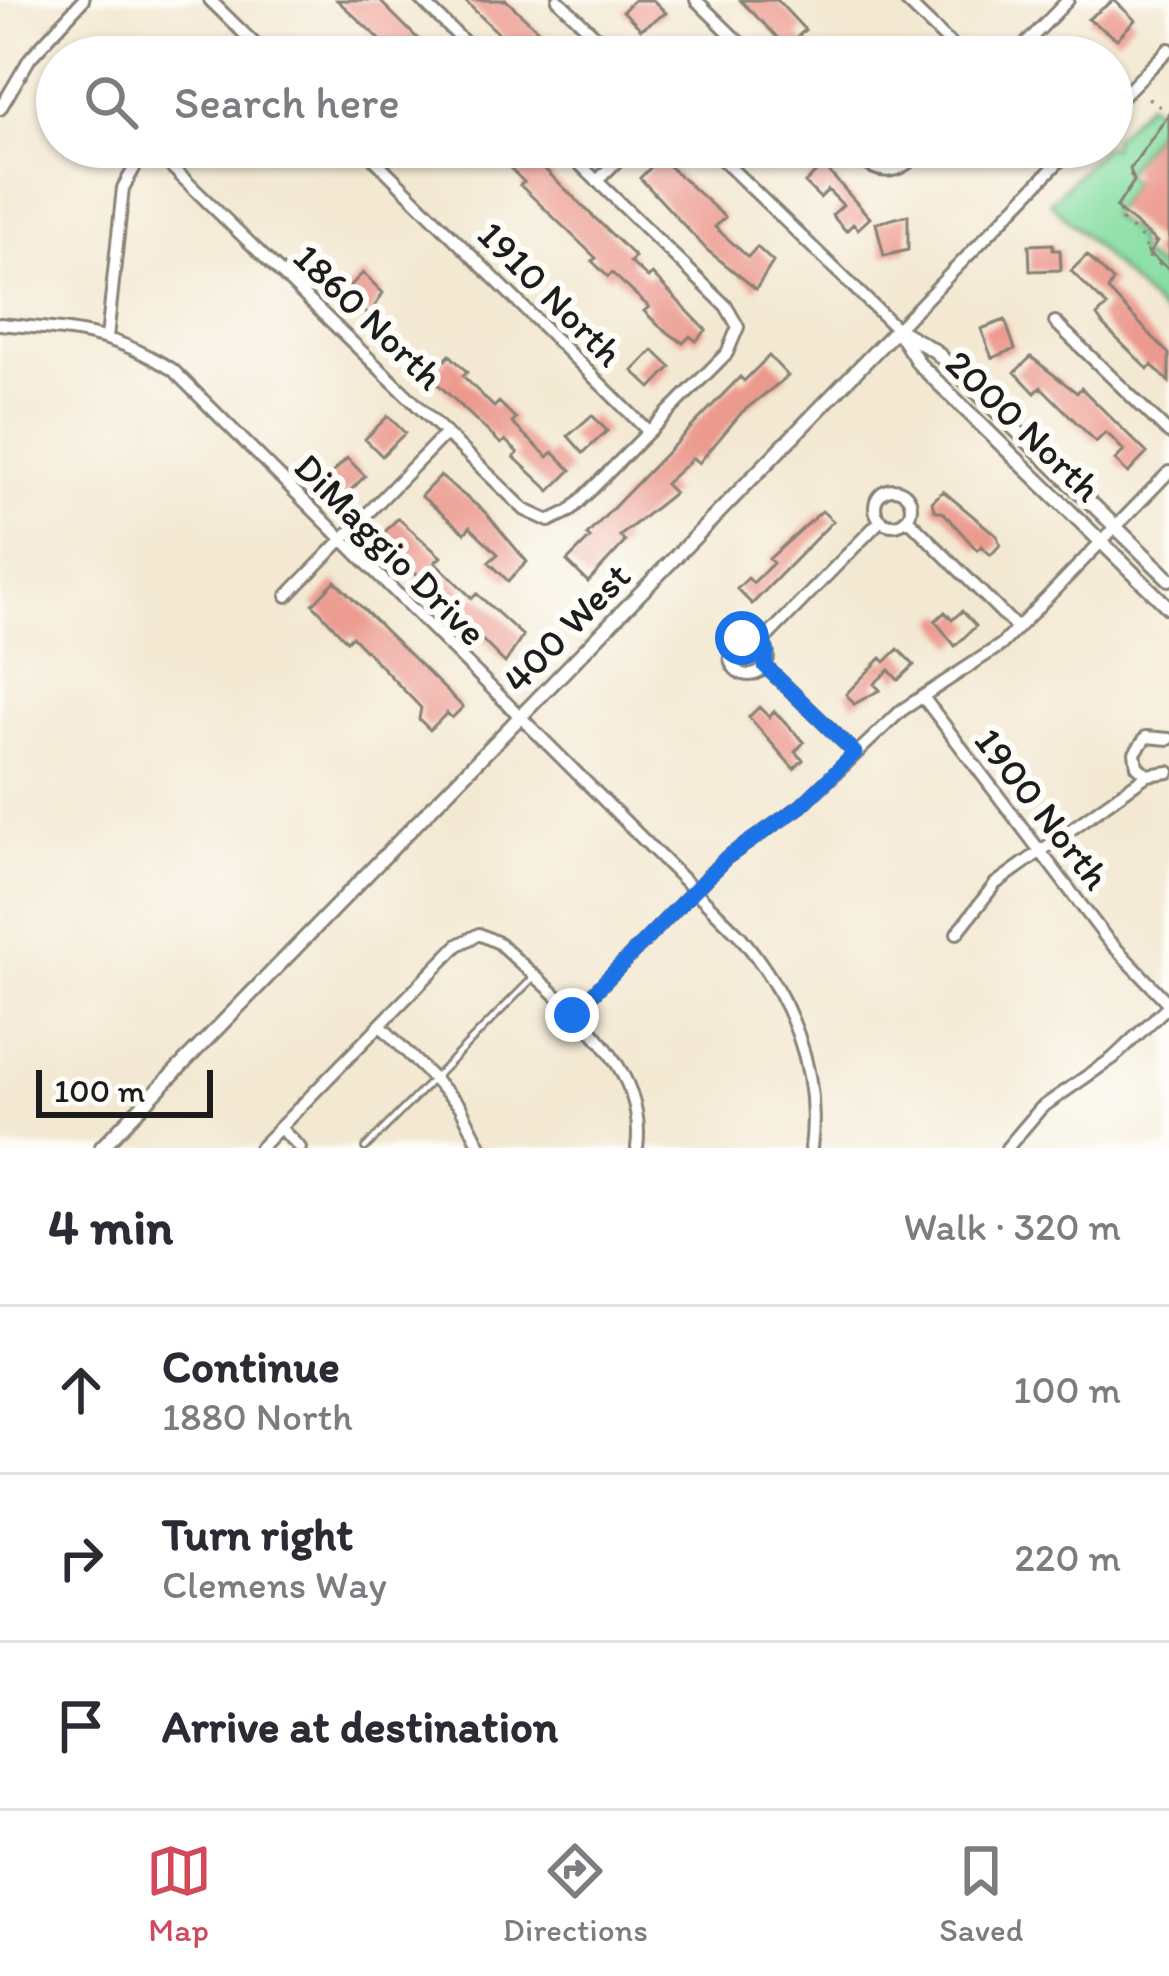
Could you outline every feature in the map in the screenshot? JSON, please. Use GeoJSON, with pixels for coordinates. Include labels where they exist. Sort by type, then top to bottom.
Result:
{"type":"FeatureCollection","features":[{"type":"Feature","properties":{"kind":"street"},"geometry":{"type":"LineString","coordinates":[[50,36],[83,0]]}},
{"type":"Feature","properties":{"kind":"street"},"geometry":{"type":"LineString","coordinates":[[210,0],[247,36]]}},
{"type":"Feature","properties":{"kind":"street"},"geometry":{"type":"LineString","coordinates":[[421,0],[458,36]]}},
{"type":"Feature","properties":{"kind":"street"},"geometry":{"type":"LineString","coordinates":[[558,0],[595,36]]}},
{"type":"Feature","properties":{"kind":"street"},"geometry":{"type":"LineString","coordinates":[[696,0],[733,36]]}},
{"type":"Feature","properties":{"kind":"street"},"geometry":{"type":"LineString","coordinates":[[905,0],[942,36]]}},
{"type":"Feature","properties":{"kind":"street"},"geometry":{"type":"LineString","coordinates":[[1033,36],[1068,0]]}},
{"type":"Feature","properties":{"kind":"street"},"geometry":{"type":"LineString","coordinates":[[1133,86],[1169,49]]}},
{"type":"Feature","properties":{"kind":"street"},"geometry":{"type":"LineString","coordinates":[[0,109],[36,51]]}},
{"type":"Feature","properties":{"kind":"street"},"geometry":{"type":"LineString","coordinates":[[107,338],[123,188],[135,168]]}},
{"type":"Feature","properties":{"kind":"street","name":"1860 North"},"geometry":{"type":"LineString","coordinates":[[170,168],[525,510],[549,521],[570,511],[649,430]]}},
{"type":"Feature","properties":{"kind":"street","name":"1910 North"},"geometry":{"type":"LineString","coordinates":[[383,168],[649,430]]}},
{"type":"Feature","properties":{"kind":"street"},"geometry":{"type":"LineString","coordinates":[[584,168],[731,311],[738,331],[727,353],[649,430]]}},
{"type":"Feature","properties":{"kind":"street"},"geometry":{"type":"LineString","coordinates":[[598,181],[611,168]]}},
{"type":"Feature","properties":{"kind":"street","name":"2000 North"},"geometry":{"type":"LineString","coordinates":[[731,168],[897,329],[919,364],[1169,608]]}},
{"type":"Feature","properties":{"kind":"street"},"geometry":{"type":"LineString","coordinates":[[869,168],[886,174],[905,168]]}},
{"type":"Feature","properties":{"kind":"street","name":"400 West"},"geometry":{"type":"LineString","coordinates":[[101,1148],[1053,168]]}},
{"type":"Feature","properties":{"kind":"street"},"geometry":{"type":"LineString","coordinates":[[1055,322],[1169,433]]}},
{"type":"Feature","properties":{"kind":"street","name":"DiMaggio Drive"},"geometry":{"type":"LineString","coordinates":[[0,324],[130,343],[173,370],[694,891],[752,950],[790,1012],[811,1086],[811,1148]]}},
{"type":"Feature","properties":{"kind":"street","name":"2000 North"},"geometry":{"type":"LineString","coordinates":[[897,329],[935,351],[1169,579]]}},
{"type":"Feature","properties":{"kind":"street"},"geometry":{"type":"LineString","coordinates":[[286,596],[446,433]]}},
{"type":"Feature","properties":{"kind":"street"},"geometry":{"type":"LineString","coordinates":[[572,1015],[726,858],[816,794],[855,753],[923,697],[982,661],[1169,472]]}},
{"type":"Feature","properties":{"kind":"street"},"geometry":{"type":"LineString","coordinates":[[881,520],[878,497],[895,489],[910,499],[908,518]]}},
{"type":"Feature","properties":{"kind":"street"},"geometry":{"type":"LineString","coordinates":[[908,518],[1017,628]]}},
{"type":"Feature","properties":{"kind":"street"},"geometry":{"type":"LineString","coordinates":[[881,520],[895,524],[908,518]]}},
{"type":"Feature","properties":{"kind":"street"},"geometry":{"type":"LineString","coordinates":[[762,642],[881,520]]}},
{"type":"Feature","properties":{"kind":"street"},"geometry":{"type":"LineString","coordinates":[[742,638],[762,642],[767,651],[765,666],[742,674],[730,659],[742,638]]}},
{"type":"Feature","properties":{"kind":"street"},"geometry":{"type":"LineString","coordinates":[[765,666],[855,753]]}},
{"type":"Feature","properties":{"kind":"street","name":"1900 North"},"geometry":{"type":"LineString","coordinates":[[923,697],[1107,939],[1169,1004]]}},
{"type":"Feature","properties":{"kind":"street"},"geometry":{"type":"LineString","coordinates":[[1147,775],[1137,766],[1137,746],[1153,734],[1169,739]]}},
{"type":"Feature","properties":{"kind":"street"},"geometry":{"type":"LineString","coordinates":[[957,933],[995,884],[1147,775],[1169,772]]}},
{"type":"Feature","properties":{"kind":"street"},"geometry":{"type":"LineString","coordinates":[[260,1148],[458,945],[479,934],[500,943],[608,1050],[629,1082],[637,1108],[637,1148]]}},
{"type":"Feature","properties":{"kind":"street"},"geometry":{"type":"LineString","coordinates":[[1007,1148],[1042,1108],[1113,1058],[1169,1004]]}},
{"type":"Feature","properties":{"kind":"street"},"geometry":{"type":"LineString","coordinates":[[380,1025],[467,1116],[481,1148]]}},
{"type":"Feature","properties":{"kind":"street"},"geometry":{"type":"LineString","coordinates":[[280,1128],[300,1148]]}},
{"type":"Feature","properties":{"kind":"lane"},"geometry":{"type":"LineString","coordinates":[[365,1148],[534,977]]}},
{"type":"Feature","properties":{"kind":"path"},"geometry":{"type":"LineString","coordinates":[[1133,166],[1169,114],[1148,98]]}},
{"type":"Feature","properties":{"kind":"path"},"geometry":{"type":"LineString","coordinates":[[1131,168],[1128,173],[1132,176]]}},
{"type":"Feature","properties":{"kind":"path"},"geometry":{"type":"LineString","coordinates":[[1120,211],[1117,217],[1125,218],[1143,239],[1147,255],[1169,272]]}},
{"type":"Feature","properties":{"kind":"path"},"geometry":{"type":"LineString","coordinates":[[1143,239],[1148,231]]}},
{"type":"Feature","properties":{"kind":"path"},"geometry":{"type":"LineString","coordinates":[[1147,255],[1155,241]]}},
{"type":"Feature","properties":{"kind":"green space"},"geometry":{"type":"Polygon","coordinates":[[[1147,103],[1167,115],[1133,161],[1133,117],[1147,103]]]}},
{"type":"Feature","properties":{"kind":"green space"},"geometry":{"type":"Polygon","coordinates":[[[1083,168],[1127,168],[1123,174],[1133,182],[1110,215],[1136,235],[1140,255],[1169,275],[1169,320],[1050,202],[1083,168]]]}},
{"type":"Feature","properties":{"kind":"building"},"geometry":{"type":"Polygon","coordinates":[[[337,0],[379,0],[415,36],[376,36],[337,0]]]}},
{"type":"Feature","properties":{"kind":"building"},"geometry":{"type":"Polygon","coordinates":[[[464,0],[506,0],[545,36],[501,36],[464,0]]]}},
{"type":"Feature","properties":{"kind":"building"},"geometry":{"type":"Polygon","coordinates":[[[634,0],[653,0],[666,13],[641,29],[623,11],[634,0]]]}},
{"type":"Feature","properties":{"kind":"building"},"geometry":{"type":"Polygon","coordinates":[[[740,0],[777,0],[805,30],[798,36],[776,36],[740,0]]]}},
{"type":"Feature","properties":{"kind":"building"},"geometry":{"type":"Polygon","coordinates":[[[1114,0],[1135,20],[1120,36],[1113,36],[1088,19],[1114,0]]]}},
{"type":"Feature","properties":{"kind":"building"},"geometry":{"type":"Polygon","coordinates":[[[1169,114],[1169,269],[1149,254],[1157,242],[1116,208],[1134,181],[1133,165],[1169,114]]]}},
{"type":"Feature","properties":{"kind":"building"},"geometry":{"type":"Polygon","coordinates":[[[510,168],[544,168],[635,257],[630,262],[648,278],[652,274],[706,330],[696,341],[690,336],[683,343],[659,326],[644,311],[649,307],[592,261],[596,258],[520,185],[524,182],[510,168]]]}},
{"type":"Feature","properties":{"kind":"building"},"geometry":{"type":"Polygon","coordinates":[[[650,168],[671,168],[725,217],[715,227],[748,257],[757,247],[773,262],[756,289],[707,250],[640,178],[650,168]]]}},
{"type":"Feature","properties":{"kind":"building"},"geometry":{"type":"Polygon","coordinates":[[[826,168],[870,218],[858,229],[853,224],[846,231],[832,215],[843,205],[828,190],[820,198],[805,183],[826,168]]]}},
{"type":"Feature","properties":{"kind":"building"},"geometry":{"type":"Polygon","coordinates":[[[908,215],[908,250],[884,256],[876,223],[908,215]]]}},
{"type":"Feature","properties":{"kind":"building"},"geometry":{"type":"Polygon","coordinates":[[[1053,244],[1053,250],[1060,250],[1061,270],[1030,271],[1029,245],[1053,244]]]}},
{"type":"Feature","properties":{"kind":"building"},"geometry":{"type":"Polygon","coordinates":[[[1087,255],[1113,281],[1108,290],[1169,354],[1169,382],[1152,365],[1148,369],[1097,316],[1107,306],[1071,271],[1087,255]]]}},
{"type":"Feature","properties":{"kind":"building"},"geometry":{"type":"Polygon","coordinates":[[[363,273],[383,293],[369,316],[345,291],[363,273]]]}},
{"type":"Feature","properties":{"kind":"building"},"geometry":{"type":"Polygon","coordinates":[[[1005,320],[1015,349],[992,358],[981,329],[1005,320]]]}},
{"type":"Feature","properties":{"kind":"building"},"geometry":{"type":"Polygon","coordinates":[[[653,350],[671,367],[651,388],[633,371],[653,350]]]}},
{"type":"Feature","properties":{"kind":"building"},"geometry":{"type":"Polygon","coordinates":[[[450,355],[467,372],[463,376],[494,407],[499,402],[516,419],[512,423],[548,457],[553,452],[571,470],[550,491],[514,457],[518,453],[505,440],[501,444],[438,384],[432,374],[450,355]]]}},
{"type":"Feature","properties":{"kind":"building"},"geometry":{"type":"Polygon","coordinates":[[[769,356],[788,376],[742,412],[699,463],[693,458],[665,484],[674,493],[620,536],[625,542],[588,582],[567,561],[590,538],[587,535],[740,377],[744,381],[769,356]]]}},
{"type":"Feature","properties":{"kind":"building"},"geometry":{"type":"Polygon","coordinates":[[[1031,357],[1077,393],[1081,388],[1147,453],[1128,473],[1115,460],[1124,451],[1111,437],[1105,433],[1096,442],[1041,387],[1035,393],[1015,372],[1031,357]]]}},
{"type":"Feature","properties":{"kind":"building"},"geometry":{"type":"Polygon","coordinates":[[[592,415],[607,431],[583,453],[568,436],[592,415]]]}},
{"type":"Feature","properties":{"kind":"building"},"geometry":{"type":"Polygon","coordinates":[[[388,416],[405,433],[382,456],[365,439],[388,416]]]}},
{"type":"Feature","properties":{"kind":"building"},"geometry":{"type":"Polygon","coordinates":[[[347,458],[365,476],[342,499],[323,483],[347,458]]]}},
{"type":"Feature","properties":{"kind":"building"},"geometry":{"type":"Polygon","coordinates":[[[440,476],[485,512],[527,562],[508,581],[489,562],[498,554],[470,527],[465,533],[421,496],[440,476]]]}},
{"type":"Feature","properties":{"kind":"building"},"geometry":{"type":"Polygon","coordinates":[[[943,491],[997,536],[1000,545],[991,555],[981,546],[977,550],[944,513],[934,510],[932,502],[943,491]]]}},
{"type":"Feature","properties":{"kind":"building"},"geometry":{"type":"Polygon","coordinates":[[[822,511],[833,521],[752,604],[737,589],[748,578],[753,583],[773,563],[769,559],[822,511]]]}},
{"type":"Feature","properties":{"kind":"building"},"geometry":{"type":"Polygon","coordinates":[[[398,518],[441,557],[435,562],[472,598],[477,594],[523,636],[505,663],[380,537],[398,518]]]}},
{"type":"Feature","properties":{"kind":"building"},"geometry":{"type":"Polygon","coordinates":[[[335,581],[463,707],[452,718],[447,713],[430,730],[419,719],[421,708],[352,636],[347,641],[313,604],[335,581]]]}},
{"type":"Feature","properties":{"kind":"building"},"geometry":{"type":"Polygon","coordinates":[[[962,611],[976,626],[955,646],[935,621],[945,612],[952,620],[962,611]]]}},
{"type":"Feature","properties":{"kind":"building"},"geometry":{"type":"Polygon","coordinates":[[[898,649],[914,665],[898,680],[889,670],[874,684],[880,690],[854,704],[846,694],[881,658],[885,662],[898,649]]]}},
{"type":"Feature","properties":{"kind":"building"},"geometry":{"type":"Polygon","coordinates":[[[759,707],[769,717],[774,711],[804,742],[795,752],[803,760],[794,769],[749,717],[759,707]]]}},
{"type":"Feature","properties":{"kind":"route"},"geometry":{"type":"LineString","coordinates":[[572,1015],[709,873],[816,794],[855,753],[765,666],[767,651],[762,642],[742,638]]}}]}
